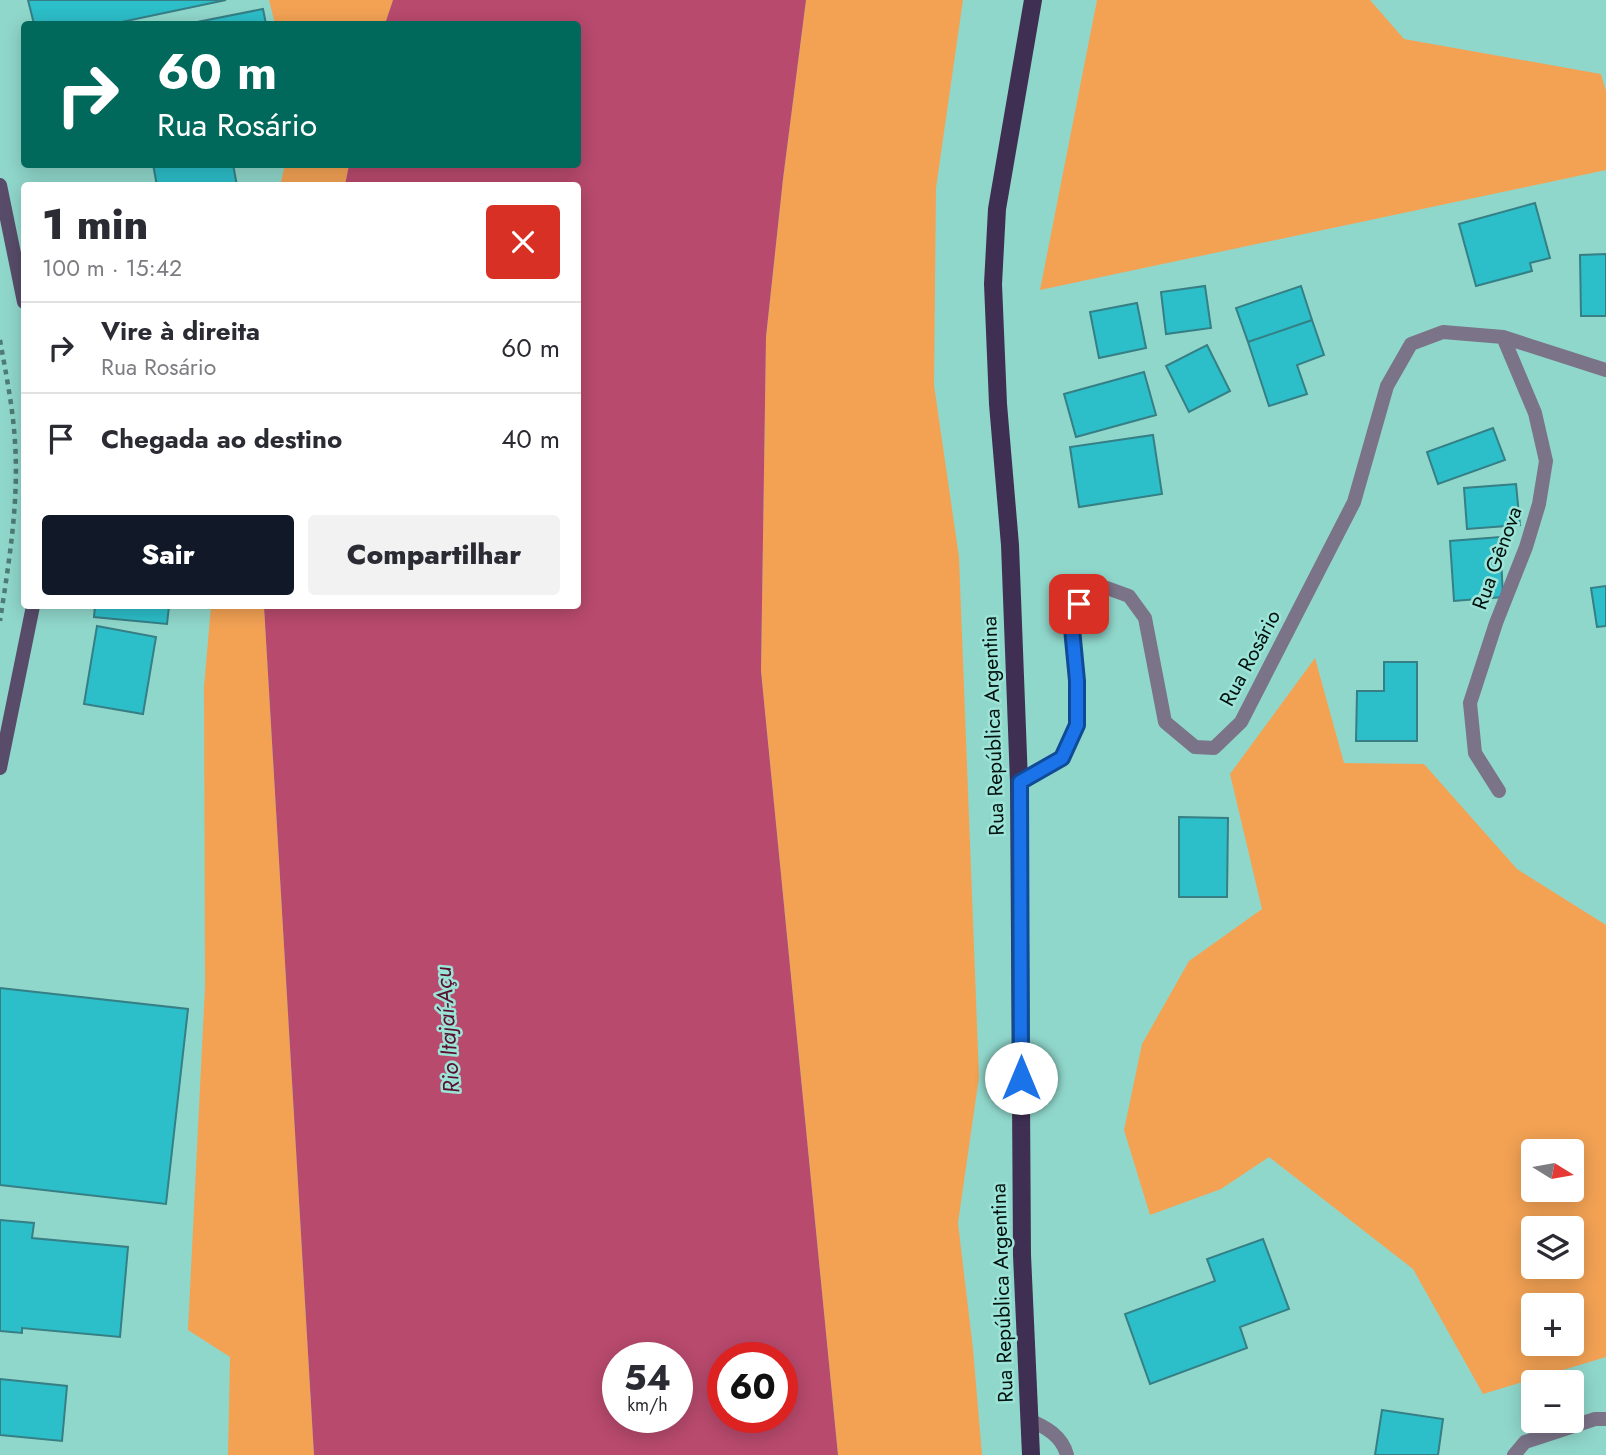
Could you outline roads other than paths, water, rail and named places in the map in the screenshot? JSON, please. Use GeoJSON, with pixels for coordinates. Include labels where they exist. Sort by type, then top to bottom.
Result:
{"type":"FeatureCollection","features":[{"type":"Feature","properties":{"kind":"main road","name":"Rua República Argentina"},"geometry":{"type":"LineString","coordinates":[[1031,1455],[1022,1255],[1020,782],[1010,545],[998,404],[993,284],[997,209],[1033,0]]}},
{"type":"Feature","properties":{"kind":"main road"},"geometry":{"type":"LineString","coordinates":[[0,185],[21,287]]}},
{"type":"Feature","properties":{"kind":"main road"},"geometry":{"type":"LineString","coordinates":[[0,768],[32,609]]}},
{"type":"Feature","properties":{"kind":"street","name":"Rua Rosário"},"geometry":{"type":"LineString","coordinates":[[1020,782],[1062,758],[1077,725],[1077,681],[1071,618],[1088,591],[1107,588],[1129,596],[1144,618],[1165,722],[1195,747],[1214,748],[1241,722],[1354,502],[1387,386],[1411,344],[1443,332],[1503,337],[1606,370]]}},
{"type":"Feature","properties":{"kind":"street","name":"Rua Gênova"},"geometry":{"type":"LineString","coordinates":[[1499,791],[1475,753],[1470,703],[1496,623],[1526,547],[1539,504],[1546,461],[1535,413],[1503,337]]}},
{"type":"Feature","properties":{"kind":"street"},"geometry":{"type":"LineString","coordinates":[[1514,1455],[1525,1442],[1595,1419],[1606,1419]]}},
{"type":"Feature","properties":{"kind":"street"},"geometry":{"type":"LineString","coordinates":[[1029,1420],[1046,1427],[1064,1444],[1067,1455]]}},
{"type":"Feature","properties":{"kind":"water","name":"Rio Itajaí-Açu"},"geometry":{"type":"Polygon","coordinates":[[[393,0],[806,0],[766,337],[761,671],[838,1455],[314,1455],[264,609],[581,609],[581,182],[346,182],[348,168],[581,168],[581,21],[386,21],[393,0]]]}}]}
